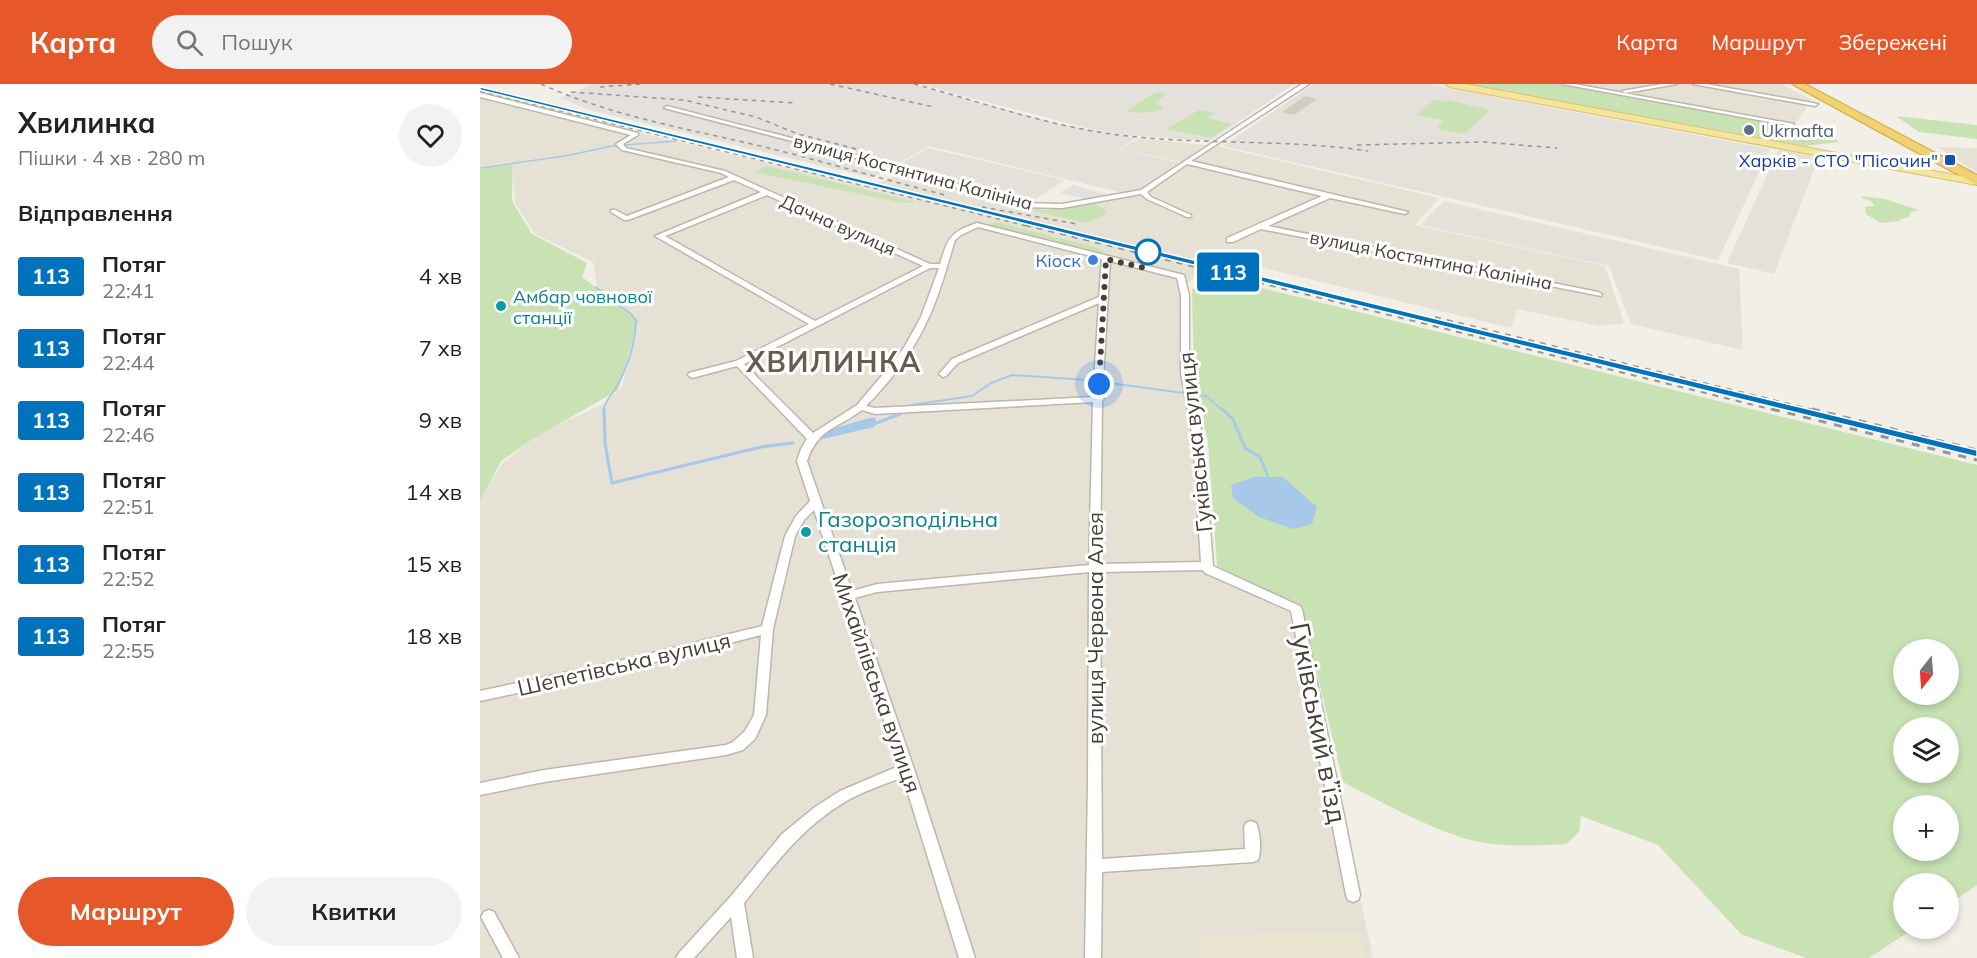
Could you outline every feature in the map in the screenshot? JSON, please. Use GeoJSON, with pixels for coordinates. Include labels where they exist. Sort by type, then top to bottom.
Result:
{"type":"FeatureCollection","features":[{"type":"Feature","properties":{"kind":"highway"},"geometry":{"type":"LineString","coordinates":[[1797,84],[1944,161],[1977,182]]}},
{"type":"Feature","properties":{"kind":"main road"},"geometry":{"type":"LineString","coordinates":[[1450,84],[1977,182]]}},
{"type":"Feature","properties":{"kind":"street"},"geometry":{"type":"LineString","coordinates":[[1186,162],[1306,84]]}},
{"type":"Feature","properties":{"kind":"street"},"geometry":{"type":"LineString","coordinates":[[1565,84],[1616,91],[1631,96],[1791,124]]}},
{"type":"Feature","properties":{"kind":"street"},"geometry":{"type":"LineString","coordinates":[[1606,84],[1616,91],[1674,84]]}},
{"type":"Feature","properties":{"kind":"street"},"geometry":{"type":"LineString","coordinates":[[1696,84],[1728,87],[1815,105]]}},
{"type":"Feature","properties":{"kind":"street","name":"Дачна вулиця"},"geometry":{"type":"LineString","coordinates":[[480,95],[636,134],[620,145],[723,172],[929,266],[942,266]]}},
{"type":"Feature","properties":{"kind":"street","name":"вулиця Костянтина Калініна"},"geometry":{"type":"LineString","coordinates":[[667,108],[844,153],[1022,205],[1062,206],[1143,192],[1186,162],[1406,212]]}},
{"type":"Feature","properties":{"kind":"street"},"geometry":{"type":"LineString","coordinates":[[613,211],[626,219],[735,177]]}},
{"type":"Feature","properties":{"kind":"street"},"geometry":{"type":"LineString","coordinates":[[1143,192],[1149,198],[1189,216]]}},
{"type":"Feature","properties":{"kind":"street"},"geometry":{"type":"LineString","coordinates":[[765,193],[659,236],[815,324]]}},
{"type":"Feature","properties":{"kind":"street","name":"вулиця Костянтина Калініна"},"geometry":{"type":"LineString","coordinates":[[1230,240],[1329,196]]}},
{"type":"Feature","properties":{"kind":"street"},"geometry":{"type":"LineString","coordinates":[[739,363],[811,437],[860,407],[921,330],[952,239],[958,233],[977,225],[1106,259]]}},
{"type":"Feature","properties":{"kind":"street","name":"вулиця Костянтина Калініна"},"geometry":{"type":"LineString","coordinates":[[1263,226],[1598,294]]}},
{"type":"Feature","properties":{"kind":"street","name":"Гуківська вулиця"},"geometry":{"type":"LineString","coordinates":[[1106,259],[1181,277],[1185,295],[1185,373],[1198,439],[1208,568]]}},
{"type":"Feature","properties":{"kind":"street","name":"вулиця Червона Алея"},"geometry":{"type":"LineString","coordinates":[[1093,958],[1096,866],[1094,568],[1098,399],[1106,259]]}},
{"type":"Feature","properties":{"kind":"street"},"geometry":{"type":"LineString","coordinates":[[692,375],[739,363],[929,266]]}},
{"type":"Feature","properties":{"kind":"street"},"geometry":{"type":"LineString","coordinates":[[943,374],[955,361],[1103,298]]}},
{"type":"Feature","properties":{"kind":"street"},"geometry":{"type":"LineString","coordinates":[[860,407],[875,411],[1098,399]]}},
{"type":"Feature","properties":{"kind":"street","name":"Михайлівська вулиця"},"geometry":{"type":"LineString","coordinates":[[811,437],[805,446],[802,461],[907,769],[967,958]]}},
{"type":"Feature","properties":{"kind":"street"},"geometry":{"type":"LineString","coordinates":[[480,789],[544,776],[726,750],[738,746],[750,735],[760,715],[767,629],[790,536],[800,518],[816,501]]}},
{"type":"Feature","properties":{"kind":"street"},"geometry":{"type":"LineString","coordinates":[[848,596],[877,588],[1094,568],[1208,568]]}},
{"type":"Feature","properties":{"kind":"street","name":"Гуківський в’їзд"},"geometry":{"type":"LineString","coordinates":[[1208,568],[1296,609],[1353,895]]}},
{"type":"Feature","properties":{"kind":"street","name":"Шепетівська вулиця"},"geometry":{"type":"LineString","coordinates":[[480,696],[628,664],[767,629]]}},
{"type":"Feature","properties":{"kind":"street"},"geometry":{"type":"LineString","coordinates":[[684,958],[736,901],[787,839],[819,811],[845,795],[907,769]]}},
{"type":"Feature","properties":{"kind":"street"},"geometry":{"type":"LineString","coordinates":[[1096,866],[1253,855],[1251,827]]}},
{"type":"Feature","properties":{"kind":"street"},"geometry":{"type":"LineString","coordinates":[[736,901],[745,958]]}},
{"type":"Feature","properties":{"kind":"street"},"geometry":{"type":"LineString","coordinates":[[489,917],[511,958]]}},
{"type":"Feature","properties":{"kind":"shaded area"},"geometry":{"type":"Polygon","coordinates":[[[593,84],[910,84],[1059,124],[1136,138],[1119,149],[1181,163],[1141,190],[1123,193],[929,146],[872,178],[590,110],[560,98],[593,84]]]}},
{"type":"Feature","properties":{"kind":"shaded area"},"geometry":{"type":"Polygon","coordinates":[[[918,84],[1294,84],[1210,141],[1123,135],[1094,130],[918,84]]]}},
{"type":"Feature","properties":{"kind":"shaded area"},"geometry":{"type":"Polygon","coordinates":[[[1314,84],[1427,84],[1770,149],[1718,260],[1223,146],[1314,84]]]}},
{"type":"Feature","properties":{"kind":"shaded area"},"geometry":{"type":"Polygon","coordinates":[[[1570,84],[1781,84],[1812,100],[1796,123],[1570,84]]]}},
{"type":"Feature","properties":{"kind":"shaded area"},"geometry":{"type":"Polygon","coordinates":[[[480,96],[634,135],[627,138],[641,133],[869,187],[900,174],[1015,207],[1051,210],[1148,192],[1216,146],[1439,198],[1415,225],[1605,266],[1624,323],[1600,326],[1517,309],[1511,328],[1215,256],[1187,284],[1191,375],[1215,569],[1299,608],[1373,958],[480,958],[480,500],[501,465],[539,434],[605,403],[622,387],[639,320],[597,286],[593,262],[535,234],[515,203],[513,162],[480,167],[480,96]]]}},
{"type":"Feature","properties":{"kind":"shaded area"},"geometry":{"type":"Polygon","coordinates":[[[1139,138],[1206,145],[1182,162],[1121,149],[1139,138]]]}},
{"type":"Feature","properties":{"kind":"shaded area"},"geometry":{"type":"Polygon","coordinates":[[[1937,147],[1977,148],[1977,172],[1937,147]]]}},
{"type":"Feature","properties":{"kind":"shaded area"},"geometry":{"type":"Polygon","coordinates":[[[928,148],[1065,180],[1029,203],[895,167],[928,148]]]}},
{"type":"Feature","properties":{"kind":"shaded area"},"geometry":{"type":"Polygon","coordinates":[[[1779,149],[1819,157],[1774,274],[1727,263],[1779,149]]]}},
{"type":"Feature","properties":{"kind":"shaded area"},"geometry":{"type":"Polygon","coordinates":[[[1073,185],[1107,194],[1092,201],[1061,193],[1073,185]]]}},
{"type":"Feature","properties":{"kind":"shaded area"},"geometry":{"type":"Polygon","coordinates":[[[1444,201],[1739,269],[1743,350],[1631,324],[1609,266],[1420,225],[1444,201]]]}},
{"type":"Feature","properties":{"kind":"shaded area"},"geometry":{"type":"Polygon","coordinates":[[[1359,932],[1365,958],[1200,958],[1199,935],[1359,932]]]}},
{"type":"Feature","properties":{"kind":"green space"},"geometry":{"type":"Polygon","coordinates":[[[1467,84],[1560,84],[1817,130],[1830,135],[1838,142],[1804,146],[1467,84]]]}},
{"type":"Feature","properties":{"kind":"green space"},"geometry":{"type":"Polygon","coordinates":[[[1154,93],[1166,94],[1155,103],[1164,107],[1145,113],[1126,111],[1154,93]]]}},
{"type":"Feature","properties":{"kind":"green space"},"geometry":{"type":"Polygon","coordinates":[[[1434,100],[1446,102],[1449,100],[1490,110],[1464,134],[1439,129],[1440,127],[1437,127],[1443,120],[1416,115],[1434,100]]]}},
{"type":"Feature","properties":{"kind":"green space"},"geometry":{"type":"Polygon","coordinates":[[[1199,110],[1215,113],[1207,118],[1232,124],[1211,138],[1166,129],[1199,110]]]}},
{"type":"Feature","properties":{"kind":"green space"},"geometry":{"type":"Polygon","coordinates":[[[1896,116],[1977,125],[1977,139],[1919,132],[1896,116]]]}},
{"type":"Feature","properties":{"kind":"green space"},"geometry":{"type":"Polygon","coordinates":[[[513,163],[512,201],[532,234],[587,263],[582,277],[639,320],[618,390],[533,439],[501,461],[480,501],[480,168],[513,163]]]}},
{"type":"Feature","properties":{"kind":"green space"},"geometry":{"type":"Polygon","coordinates":[[[767,166],[916,202],[903,203],[753,172],[767,166]]]}},
{"type":"Feature","properties":{"kind":"green space"},"geometry":{"type":"Polygon","coordinates":[[[1863,196],[1885,199],[1919,210],[1911,212],[1909,217],[1900,219],[1900,221],[1881,223],[1866,214],[1865,207],[1874,206],[1871,201],[1861,198],[1863,196]]]}},
{"type":"Feature","properties":{"kind":"green space"},"geometry":{"type":"Polygon","coordinates":[[[1093,204],[1102,207],[1106,212],[1105,215],[1086,223],[1024,209],[1047,210],[1093,204]]]}},
{"type":"Feature","properties":{"kind":"green space"},"geometry":{"type":"Polygon","coordinates":[[[996,222],[1104,251],[1101,254],[987,225],[996,222]]]}},
{"type":"Feature","properties":{"kind":"green space"},"geometry":{"type":"Polygon","coordinates":[[[1205,274],[1977,465],[1977,885],[1959,897],[1959,873],[1893,873],[1893,939],[1898,939],[1869,958],[1806,958],[1741,934],[1658,845],[1581,816],[1579,832],[1566,844],[1513,845],[1473,841],[1415,819],[1343,782],[1301,606],[1217,566],[1208,442],[1194,375],[1192,290],[1205,274]]]}},
{"type":"Feature","properties":{"kind":"water"},"geometry":{"type":"Polygon","coordinates":[[[876,418],[874,427],[814,441],[832,429],[876,418]]]}},
{"type":"Feature","properties":{"kind":"water"},"geometry":{"type":"Polygon","coordinates":[[[1254,477],[1283,477],[1317,507],[1312,524],[1293,529],[1259,517],[1233,498],[1231,485],[1254,477]]]}},
{"type":"Feature","properties":{"kind":"building"},"geometry":{"type":"Polygon","coordinates":[[[1305,96],[1317,99],[1294,115],[1282,112],[1305,96]]]}},
{"type":"Feature","properties":{"kind":"waterway"},"geometry":{"type":"LineString","coordinates":[[480,168],[565,156],[612,146],[677,141]]}},
{"type":"Feature","properties":{"kind":"waterway"},"geometry":{"type":"LineString","coordinates":[[596,287],[631,314],[636,321],[628,363],[603,411]]}},
{"type":"Feature","properties":{"kind":"waterway"},"geometry":{"type":"LineString","coordinates":[[911,405],[972,396],[991,383],[1012,375],[1087,380],[1206,396],[1223,411]]}},
{"type":"Feature","properties":{"kind":"waterway"},"geometry":{"type":"LineString","coordinates":[[604,409],[605,443],[612,483],[761,447],[793,443]]}},
{"type":"Feature","properties":{"kind":"waterway"},"geometry":{"type":"LineString","coordinates":[[1222,409],[1233,419],[1245,448],[1260,457],[1268,477]]}},
{"type":"Feature","properties":{"kind":"waterway"},"geometry":{"type":"LineString","coordinates":[[874,424],[900,414]]}},
{"type":"Feature","properties":{"kind":"railway"},"geometry":{"type":"LineString","coordinates":[[541,84],[620,112],[780,151],[945,195]]}},
{"type":"Feature","properties":{"kind":"railway"},"geometry":{"type":"LineString","coordinates":[[600,87],[642,84]]}},
{"type":"Feature","properties":{"kind":"railway"},"geometry":{"type":"LineString","coordinates":[[830,84],[934,107]]}},
{"type":"Feature","properties":{"kind":"railway"},"geometry":{"type":"LineString","coordinates":[[914,84],[1046,121],[1127,136],[1308,145],[1368,151]]}},
{"type":"Feature","properties":{"kind":"railway"},"geometry":{"type":"LineString","coordinates":[[480,91],[1031,227]]}},
{"type":"Feature","properties":{"kind":"railway"},"geometry":{"type":"LineString","coordinates":[[571,92],[684,100],[756,117],[798,134],[864,151]]}},
{"type":"Feature","properties":{"kind":"railway"},"geometry":{"type":"LineString","coordinates":[[698,97],[796,103]]}},
{"type":"Feature","properties":{"kind":"railway"},"geometry":{"type":"LineString","coordinates":[[1357,145],[1483,142],[1557,148]]}},
{"type":"Feature","properties":{"kind":"railway"},"geometry":{"type":"LineString","coordinates":[[982,207],[1077,224]]}},
{"type":"Feature","properties":{"kind":"railway"},"geometry":{"type":"LineString","coordinates":[[1025,225],[1778,411]]}},
{"type":"Feature","properties":{"kind":"railway"},"geometry":{"type":"LineString","coordinates":[[1435,317],[1818,411]]}},
{"type":"Feature","properties":{"kind":"railway"},"geometry":{"type":"LineString","coordinates":[[1772,409],[1977,460]]}},
{"type":"Feature","properties":{"kind":"railway"},"geometry":{"type":"LineString","coordinates":[[1812,409],[1977,450]]}},
{"type":"Feature","properties":{"kind":"train","name":"113"},"geometry":{"type":"LineString","coordinates":[[480,89],[1977,454]]}},
{"type":"Feature","properties":{"kind":"place","name":"Ukrnafta"},"geometry":{"type":"Point","coordinates":[1749,130]}},
{"type":"Feature","properties":{"kind":"place","name":"Харків - СТО \"Пісочин\""},"geometry":{"type":"Point","coordinates":[1950,160]}},
{"type":"Feature","properties":{"kind":"place","name":"Кіоск"},"geometry":{"type":"Point","coordinates":[1093,260]}},
{"type":"Feature","properties":{"kind":"place","name":"Амбар човнової станції"},"geometry":{"type":"Point","coordinates":[501,306]}},
{"type":"Feature","properties":{"kind":"place","name":"Газорозподільна станція"},"geometry":{"type":"Point","coordinates":[806,532]}},
{"type":"Feature","properties":{"kind":"district","name":"ХВИЛИНКА"},"geometry":{"type":"Point","coordinates":[834,361]}},
{"type":"Feature","properties":{"kind":"route"},"geometry":{"type":"LineString","coordinates":[[1099,384],[1106,259],[1145,268],[1148,252]]}}]}
